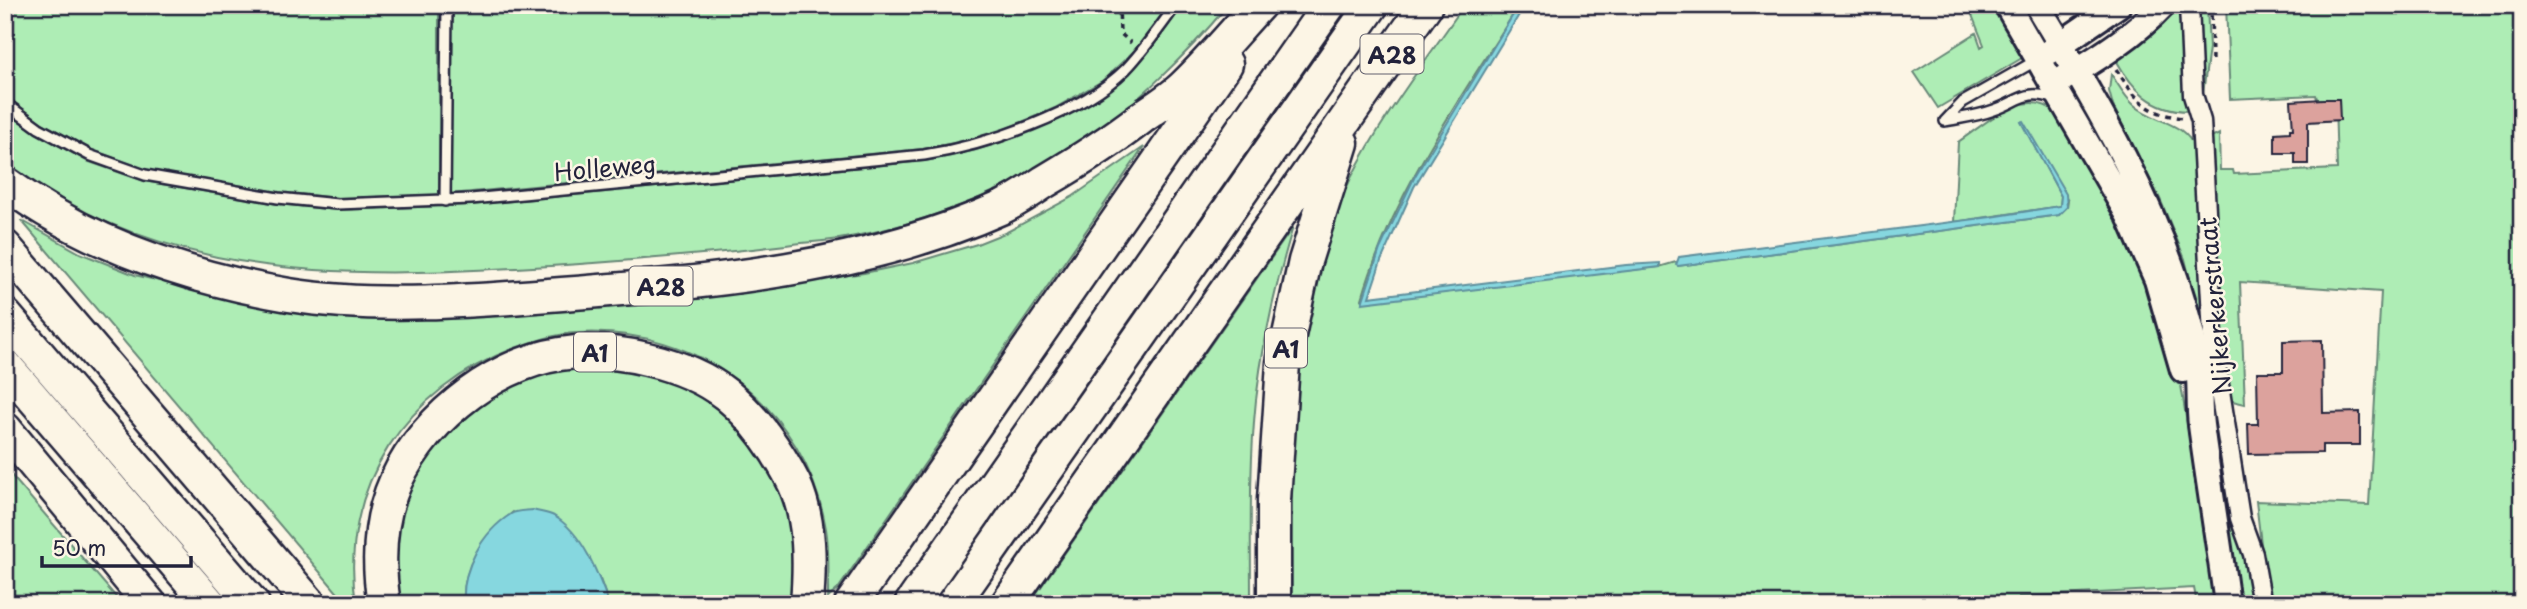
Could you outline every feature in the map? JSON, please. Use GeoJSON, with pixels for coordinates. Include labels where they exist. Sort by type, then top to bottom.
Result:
{"type":"FeatureCollection","features":[{"type":"Feature","properties":{"kind":"highway","name":"A28"},"geometry":{"type":"LineString","coordinates":[[5,183],[64,220],[138,254],[216,280],[293,295],[371,301],[450,301],[685,284],[783,270],[864,253],[940,231],[1006,205],[1099,150],[1183,87],[1259,5]]}},
{"type":"Feature","properties":{"kind":"highway"},"geometry":{"type":"LineString","coordinates":[[851,604],[1267,5]]}},
{"type":"Feature","properties":{"kind":"highway"},"geometry":{"type":"LineString","coordinates":[[911,604],[1329,5]]}},
{"type":"Feature","properties":{"kind":"highway","name":"A28"},"geometry":{"type":"LineString","coordinates":[[953,604],[1372,5]]}},
{"type":"Feature","properties":{"kind":"highway","name":"A28"},"geometry":{"type":"LineString","coordinates":[[1007,604],[1426,5]]}},
{"type":"Feature","properties":{"kind":"highway","name":"A1"},"geometry":{"type":"LineString","coordinates":[[1274,604],[1274,500],[1283,363],[1305,261],[1332,170],[1357,103]]}},
{"type":"Feature","properties":{"kind":"highway"},"geometry":{"type":"LineString","coordinates":[[5,247],[310,604]]}},
{"type":"Feature","properties":{"kind":"highway"},"geometry":{"type":"LineString","coordinates":[[5,315],[253,604]]}},
{"type":"Feature","properties":{"kind":"highway","name":"A1"},"geometry":{"type":"LineString","coordinates":[[384,604],[379,573],[385,515],[391,492],[416,445],[450,410],[478,388],[514,367],[559,354],[595,352],[628,354],[657,361],[699,378],[726,394],[750,417],[774,449],[795,485],[807,528],[810,568],[807,604]]}},
{"type":"Feature","properties":{"kind":"highway"},"geometry":{"type":"LineString","coordinates":[[5,365],[210,604]]}},
{"type":"Feature","properties":{"kind":"highway"},"geometry":{"type":"LineString","coordinates":[[5,429],[150,604]]}},
{"type":"Feature","properties":{"kind":"main road","name":"Nijkerkerstraat"},"geometry":{"type":"LineString","coordinates":[[2007,5],[2129,216],[2157,280],[2200,421]]}},
{"type":"Feature","properties":{"kind":"main road","name":"Nijkerkerstraat"},"geometry":{"type":"LineString","coordinates":[[2037,5],[2125,158],[2176,278],[2189,322],[2199,374],[2200,421],[2227,604]]}},
{"type":"Feature","properties":{"kind":"main road"},"geometry":{"type":"LineString","coordinates":[[2038,60],[2118,5]]}},
{"type":"Feature","properties":{"kind":"main road"},"geometry":{"type":"LineString","coordinates":[[2059,94],[2077,71],[2152,18],[2163,5]]}},
{"type":"Feature","properties":{"kind":"street","name":"Nijkerkerstraat"},"geometry":{"type":"LineString","coordinates":[[2189,5],[2193,96],[2201,121],[2214,352],[2240,518],[2253,554],[2262,604]]}},
{"type":"Feature","properties":{"kind":"lane"},"geometry":{"type":"LineString","coordinates":[[445,201],[447,5]]}},
{"type":"Feature","properties":{"kind":"lane","name":"Holleweg"},"geometry":{"type":"LineString","coordinates":[[5,103],[39,128],[89,155],[145,175],[278,198],[337,204],[445,201],[813,167],[952,151],[1008,135],[1057,113],[1105,86],[1141,51],[1176,5]]}},
{"type":"Feature","properties":{"kind":"lane"},"geometry":{"type":"LineString","coordinates":[[2038,60],[1963,102],[1944,121],[1994,110],[2028,94],[2059,94]]}},
{"type":"Feature","properties":{"kind":"path"},"geometry":{"type":"LineString","coordinates":[[1119,5],[1119,33],[1141,51]]}},
{"type":"Feature","properties":{"kind":"path"},"geometry":{"type":"LineString","coordinates":[[5,52],[13,31]]}},
{"type":"Feature","properties":{"kind":"path"},"geometry":{"type":"LineString","coordinates":[[2106,52],[2130,91],[2146,106],[2161,115],[2201,121]]}},
{"type":"Feature","properties":{"kind":"green space"},"geometry":{"type":"Polygon","coordinates":[[[5,5],[439,5],[439,195],[338,198],[279,192],[147,170],[92,150],[42,123],[5,96],[5,5]]]}},
{"type":"Feature","properties":{"kind":"green space"},"geometry":{"type":"Polygon","coordinates":[[[451,5],[1169,5],[1134,51],[1102,81],[1055,108],[979,138],[923,149],[451,194],[451,5]]]}},
{"type":"Feature","properties":{"kind":"green space"},"geometry":{"type":"Polygon","coordinates":[[[1184,5],[1228,5],[1194,44],[1155,82],[1115,118],[1073,150],[1027,176],[962,205],[893,228],[832,240],[666,257],[500,269],[405,272],[310,270],[217,257],[133,233],[79,210],[5,165],[5,111],[36,133],[87,161],[144,181],[278,204],[337,210],[471,205],[925,161],[1006,141],[1063,116],[1102,94],[1131,72],[1184,5]]]}},
{"type":"Feature","properties":{"kind":"green space"},"geometry":{"type":"Polygon","coordinates":[[[1464,5],[1519,5],[1410,183],[1375,259],[1362,299],[1659,267],[1676,262],[1678,266],[2059,215],[2067,207],[2068,200],[2021,121],[2061,196],[2060,206],[1954,222],[1958,142],[2006,110],[2032,103],[2044,105],[2057,113],[2135,244],[2179,372],[2215,604],[2197,604],[2194,588],[2019,597],[2019,604],[1292,604],[1293,441],[1304,333],[1314,280],[1330,228],[1363,155],[1390,111],[1464,5]]]}},
{"type":"Feature","properties":{"kind":"green space"},"geometry":{"type":"Polygon","coordinates":[[[1968,5],[1997,5],[2027,55],[1938,108],[1914,72],[1976,33],[1981,47],[1984,45],[1968,5]]]}},
{"type":"Feature","properties":{"kind":"green space"},"geometry":{"type":"Polygon","coordinates":[[[2174,5],[2181,5],[2183,8],[2188,111],[2164,107],[2145,96],[2129,80],[2116,60],[2174,5]]]}},
{"type":"Feature","properties":{"kind":"green space"},"geometry":{"type":"Polygon","coordinates":[[[2194,5],[2207,5],[2209,48],[2203,94],[2198,94],[2194,5]]]}},
{"type":"Feature","properties":{"kind":"green space"},"geometry":{"type":"Polygon","coordinates":[[[2226,5],[2522,5],[2522,604],[2268,604],[2256,501],[2369,505],[2381,292],[2240,282],[2245,404],[2228,400],[2221,352],[2209,139],[2219,134],[2220,170],[2233,170],[2234,174],[2337,169],[2335,102],[2317,99],[2316,95],[2230,99],[2226,5]]]}},
{"type":"Feature","properties":{"kind":"green space"},"geometry":{"type":"Polygon","coordinates":[[[2111,74],[2134,105],[2184,133],[2195,149],[2208,354],[2185,259],[2160,199],[2113,106],[2109,91],[2111,74]]]}},
{"type":"Feature","properties":{"kind":"green space"},"geometry":{"type":"Polygon","coordinates":[[[1144,147],[838,589],[828,598],[826,529],[815,486],[796,446],[771,412],[740,383],[704,360],[664,343],[621,334],[576,333],[530,343],[476,366],[442,388],[412,416],[388,447],[370,482],[358,520],[353,561],[356,604],[347,604],[21,220],[80,253],[135,275],[241,301],[753,288],[864,273],[913,263],[977,244],[1007,232],[1072,197],[1144,147]]]}},
{"type":"Feature","properties":{"kind":"green space"},"geometry":{"type":"Polygon","coordinates":[[[1293,227],[1271,312],[1256,400],[1251,476],[1251,604],[1029,604],[1293,227]]]}},
{"type":"Feature","properties":{"kind":"green space"},"geometry":{"type":"Polygon","coordinates":[[[568,361],[643,368],[722,401],[784,483],[795,534],[795,604],[609,604],[600,579],[513,512],[484,541],[477,552],[466,576],[464,604],[394,604],[389,536],[416,458],[502,381],[568,361]]]}},
{"type":"Feature","properties":{"kind":"green space"},"geometry":{"type":"Polygon","coordinates":[[[5,468],[122,604],[5,604],[5,468]]]}},
{"type":"Feature","properties":{"kind":"green space"},"geometry":{"type":"Polygon","coordinates":[[[2222,484],[2226,484],[2245,555],[2254,604],[2238,604],[2222,484]]]}},
{"type":"Feature","properties":{"kind":"water"},"geometry":{"type":"Polygon","coordinates":[[[1519,5],[1525,5],[1414,187],[1381,261],[1369,297],[1626,265],[1660,263],[1660,267],[1362,303],[1380,249],[1415,176],[1519,5]]]}},
{"type":"Feature","properties":{"kind":"water"},"geometry":{"type":"Polygon","coordinates":[[[2023,121],[2066,194],[2067,207],[2059,215],[1676,265],[1679,257],[2060,206],[2061,196],[2021,122],[2023,121]]]}},
{"type":"Feature","properties":{"kind":"water"},"geometry":{"type":"Polygon","coordinates":[[[533,510],[554,516],[573,533],[588,555],[609,604],[464,604],[466,578],[483,541],[511,514],[533,510]]]}},
{"type":"Feature","properties":{"kind":"building"},"geometry":{"type":"Polygon","coordinates":[[[2339,99],[2340,120],[2308,122],[2308,164],[2295,164],[2295,153],[2275,153],[2275,133],[2290,132],[2290,129],[2293,129],[2291,101],[2339,99]]]}},
{"type":"Feature","properties":{"kind":"building"},"geometry":{"type":"Polygon","coordinates":[[[2322,340],[2323,413],[2360,412],[2360,445],[2322,445],[2322,453],[2249,454],[2248,424],[2258,424],[2257,372],[2283,372],[2283,341],[2322,340]]]}}]}
